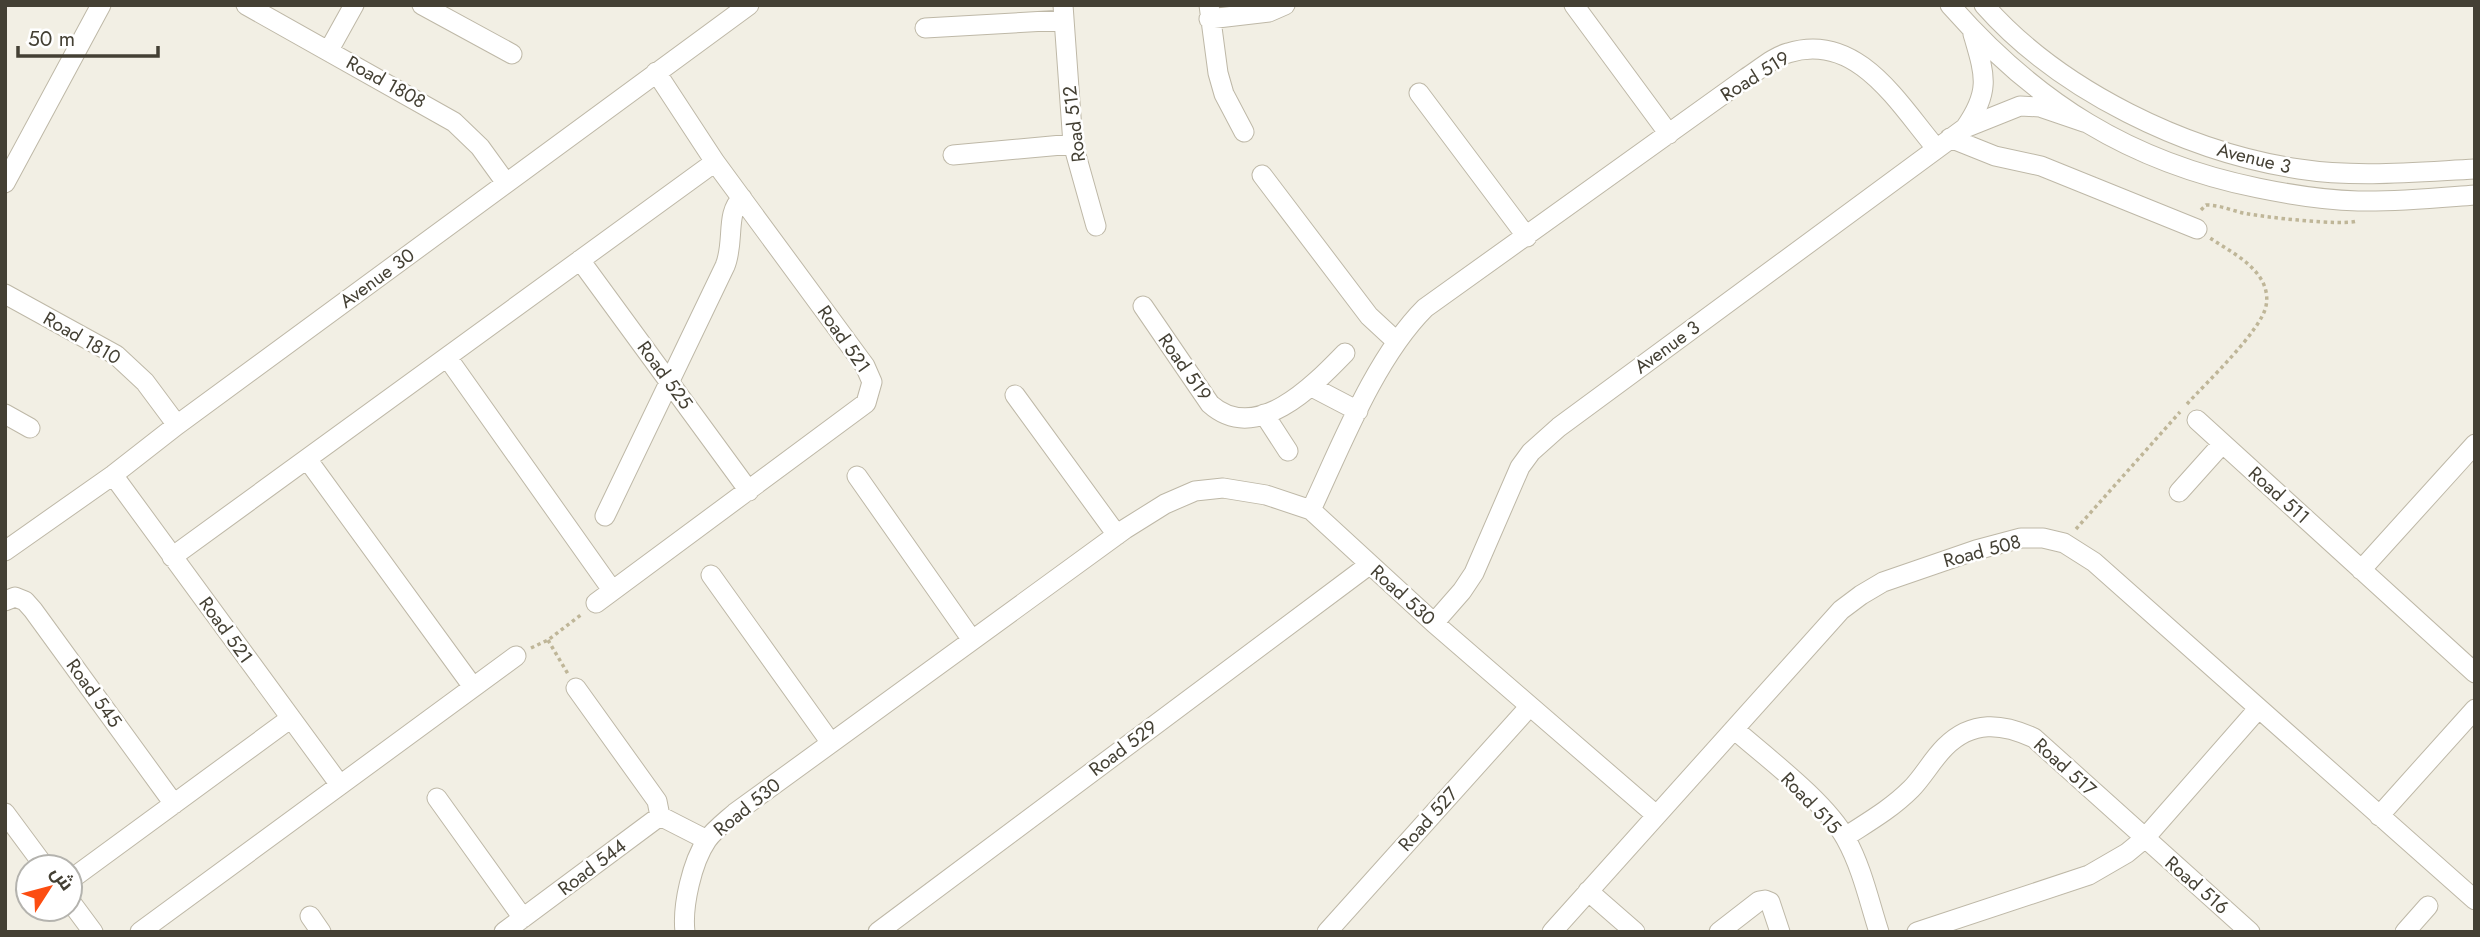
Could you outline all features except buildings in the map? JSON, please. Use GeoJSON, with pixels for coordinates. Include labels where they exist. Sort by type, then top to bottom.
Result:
{"type":"FeatureCollection","features":[{"type":"Feature","properties":{"kind":"street"},"geometry":{"type":"LineString","coordinates":[[5,183],[101,5]]}},
{"type":"Feature","properties":{"kind":"street","name":"Road 1808"},"geometry":{"type":"LineString","coordinates":[[246,5],[453,121],[480,147],[506,183]]}},
{"type":"Feature","properties":{"kind":"street"},"geometry":{"type":"LineString","coordinates":[[329,50],[354,5]]}},
{"type":"Feature","properties":{"kind":"street"},"geometry":{"type":"LineString","coordinates":[[422,5],[512,54]]}},
{"type":"Feature","properties":{"kind":"street","name":"Avenue 30"},"geometry":{"type":"LineString","coordinates":[[5,551],[113,475],[177,425],[749,5]]}},
{"type":"Feature","properties":{"kind":"street"},"geometry":{"type":"LineString","coordinates":[[1244,132],[1224,94],[1217,73],[1209,12],[1269,12],[1285,5]]}},
{"type":"Feature","properties":{"kind":"street"},"geometry":{"type":"LineString","coordinates":[[1574,5],[1669,134]]}},
{"type":"Feature","properties":{"kind":"street","name":"Avenue 3"},"geometry":{"type":"LineString","coordinates":[[1950,5],[2022,78],[2084,121],[2120,142],[2170,164],[2227,181],[2319,199],[2358,201],[2475,195]]}},
{"type":"Feature","properties":{"kind":"street","name":"Avenue 3"},"geometry":{"type":"LineString","coordinates":[[1984,5],[2022,43],[2052,67],[2118,107],[2178,136],[2243,158],[2301,170],[2360,173],[2475,169]]}},
{"type":"Feature","properties":{"kind":"street","name":"Road 512"},"geometry":{"type":"LineString","coordinates":[[925,29],[1064,13],[1073,144],[1096,226]]}},
{"type":"Feature","properties":{"kind":"street","name":"Avenue 3"},"geometry":{"type":"LineString","coordinates":[[1950,138],[1980,103],[1984,90],[1982,63],[1971,29]]}},
{"type":"Feature","properties":{"kind":"street","name":"Road 519"},"geometry":{"type":"LineString","coordinates":[[1311,510],[1358,411],[1396,341],[1415,318],[1437,299],[1785,53],[1809,48],[1836,51],[1856,60],[1950,138]]}},
{"type":"Feature","properties":{"kind":"street","name":"Road 521"},"geometry":{"type":"LineString","coordinates":[[596,603],[866,403],[872,382],[865,366],[715,162],[656,72]]}},
{"type":"Feature","properties":{"kind":"street"},"geometry":{"type":"LineString","coordinates":[[1419,93],[1527,237]]}},
{"type":"Feature","properties":{"kind":"street","name":"Avenue 3"},"geometry":{"type":"LineString","coordinates":[[1434,623],[1474,573],[1511,484],[1531,452],[1544,439],[1950,138],[2020,106],[2040,107],[2084,121]]}},
{"type":"Feature","properties":{"kind":"street"},"geometry":{"type":"LineString","coordinates":[[1950,138],[1995,156],[2041,166],[2197,229]]}},
{"type":"Feature","properties":{"kind":"street"},"geometry":{"type":"LineString","coordinates":[[953,155],[1073,144]]}},
{"type":"Feature","properties":{"kind":"street"},"geometry":{"type":"LineString","coordinates":[[172,557],[715,162]]}},
{"type":"Feature","properties":{"kind":"street"},"geometry":{"type":"LineString","coordinates":[[1262,175],[1369,316],[1396,341]]}},
{"type":"Feature","properties":{"kind":"street"},"geometry":{"type":"LineString","coordinates":[[605,516],[729,257],[732,213],[742,198]]}},
{"type":"Feature","properties":{"kind":"street","name":"Road 525"},"geometry":{"type":"LineString","coordinates":[[580,260],[749,491]]}},
{"type":"Feature","properties":{"kind":"street","name":"Road 1810"},"geometry":{"type":"LineString","coordinates":[[5,294],[116,355],[131,367],[177,425]]}},
{"type":"Feature","properties":{"kind":"street","name":"Road 519"},"geometry":{"type":"LineString","coordinates":[[1143,306],[1210,404],[1217,411],[1236,418],[1245,419],[1265,414],[1312,387],[1345,353]]}},
{"type":"Feature","properties":{"kind":"street"},"geometry":{"type":"LineString","coordinates":[[447,357],[612,590]]}},
{"type":"Feature","properties":{"kind":"street"},"geometry":{"type":"LineString","coordinates":[[1312,387],[1358,411]]}},
{"type":"Feature","properties":{"kind":"street"},"geometry":{"type":"LineString","coordinates":[[1015,396],[1117,535]]}},
{"type":"Feature","properties":{"kind":"street"},"geometry":{"type":"LineString","coordinates":[[5,414],[30,428]]}},
{"type":"Feature","properties":{"kind":"street"},"geometry":{"type":"LineString","coordinates":[[1265,414],[1288,451]]}},
{"type":"Feature","properties":{"kind":"street","name":"Road 511"},"geometry":{"type":"LineString","coordinates":[[2197,420],[2475,673]]}},
{"type":"Feature","properties":{"kind":"street"},"geometry":{"type":"LineString","coordinates":[[2179,492],[2222,444]]}},
{"type":"Feature","properties":{"kind":"street"},"geometry":{"type":"LineString","coordinates":[[2361,570],[2475,444]]}},
{"type":"Feature","properties":{"kind":"street"},"geometry":{"type":"LineString","coordinates":[[307,459],[473,687]]}},
{"type":"Feature","properties":{"kind":"street","name":"Road 521"},"geometry":{"type":"LineString","coordinates":[[113,475],[340,785]]}},
{"type":"Feature","properties":{"kind":"street"},"geometry":{"type":"LineString","coordinates":[[857,476],[972,640]]}},
{"type":"Feature","properties":{"kind":"street","name":"Road 530"},"geometry":{"type":"LineString","coordinates":[[685,932],[685,900],[691,878],[707,840],[735,813],[1117,535],[1165,504],[1195,491],[1223,488],[1266,495],[1311,510],[1434,623],[1656,816]]}},
{"type":"Feature","properties":{"kind":"street","name":"Road 508"},"geometry":{"type":"LineString","coordinates":[[1552,932],[1841,610],[1883,582],[1976,550],[2021,538],[2043,538],[2064,543],[2094,562],[2475,901]]}},
{"type":"Feature","properties":{"kind":"street","name":"Road 529"},"geometry":{"type":"LineString","coordinates":[[878,932],[1369,565]]}},
{"type":"Feature","properties":{"kind":"street"},"geometry":{"type":"LineString","coordinates":[[711,575],[831,743]]}},
{"type":"Feature","properties":{"kind":"street","name":"Road 545"},"geometry":{"type":"LineString","coordinates":[[5,601],[15,597],[33,610],[174,804]]}},
{"type":"Feature","properties":{"kind":"street"},"geometry":{"type":"LineString","coordinates":[[140,932],[516,656]]}},
{"type":"Feature","properties":{"kind":"street"},"geometry":{"type":"LineString","coordinates":[[576,688],[657,800],[660,816],[707,840]]}},
{"type":"Feature","properties":{"kind":"street","name":"Road 527"},"geometry":{"type":"LineString","coordinates":[[1326,932],[1530,706]]}},
{"type":"Feature","properties":{"kind":"street"},"geometry":{"type":"LineString","coordinates":[[1917,932],[2089,875],[2109,865],[2144,839],[2258,709]]}},
{"type":"Feature","properties":{"kind":"street"},"geometry":{"type":"LineString","coordinates":[[2379,816],[2475,709]]}},
{"type":"Feature","properties":{"kind":"street"},"geometry":{"type":"LineString","coordinates":[[84,870],[291,718]]}},
{"type":"Feature","properties":{"kind":"street","name":"Road 517"},"geometry":{"type":"LineString","coordinates":[[1845,837],[1897,802],[1913,787],[1946,746],[1965,732],[1988,726],[2012,727],[2034,738],[2144,839]]}},
{"type":"Feature","properties":{"kind":"street","name":"Road 515"},"geometry":{"type":"LineString","coordinates":[[1734,729],[1829,815],[1845,837],[1854,855],[1879,932]]}},
{"type":"Feature","properties":{"kind":"street"},"geometry":{"type":"LineString","coordinates":[[437,798],[523,918]]}},
{"type":"Feature","properties":{"kind":"street"},"geometry":{"type":"LineString","coordinates":[[5,813],[35,853]]}},
{"type":"Feature","properties":{"kind":"street","name":"Road 544"},"geometry":{"type":"LineString","coordinates":[[504,932],[660,816]]}},
{"type":"Feature","properties":{"kind":"street","name":"Road 516"},"geometry":{"type":"LineString","coordinates":[[2144,839],[2250,932]]}},
{"type":"Feature","properties":{"kind":"street"},"geometry":{"type":"LineString","coordinates":[[1588,891],[1635,932]]}},
{"type":"Feature","properties":{"kind":"street"},"geometry":{"type":"LineString","coordinates":[[1719,932],[1759,901],[1765,900],[1770,902],[1780,932]]}},
{"type":"Feature","properties":{"kind":"street"},"geometry":{"type":"LineString","coordinates":[[2405,932],[2428,906]]}},
{"type":"Feature","properties":{"kind":"path"},"geometry":{"type":"LineString","coordinates":[[2218,206],[2244,213]]}},
{"type":"Feature","properties":{"kind":"path"},"geometry":{"type":"LineString","coordinates":[[2064,543],[2254,328],[2262,315],[2266,305],[2266,289],[2260,277],[2246,262],[2197,229]]}},
{"type":"Feature","properties":{"kind":"path"},"geometry":{"type":"LineString","coordinates":[[516,656],[548,639],[596,603]]}},
{"type":"Feature","properties":{"kind":"path"},"geometry":{"type":"LineString","coordinates":[[548,639],[576,688]]}}]}
